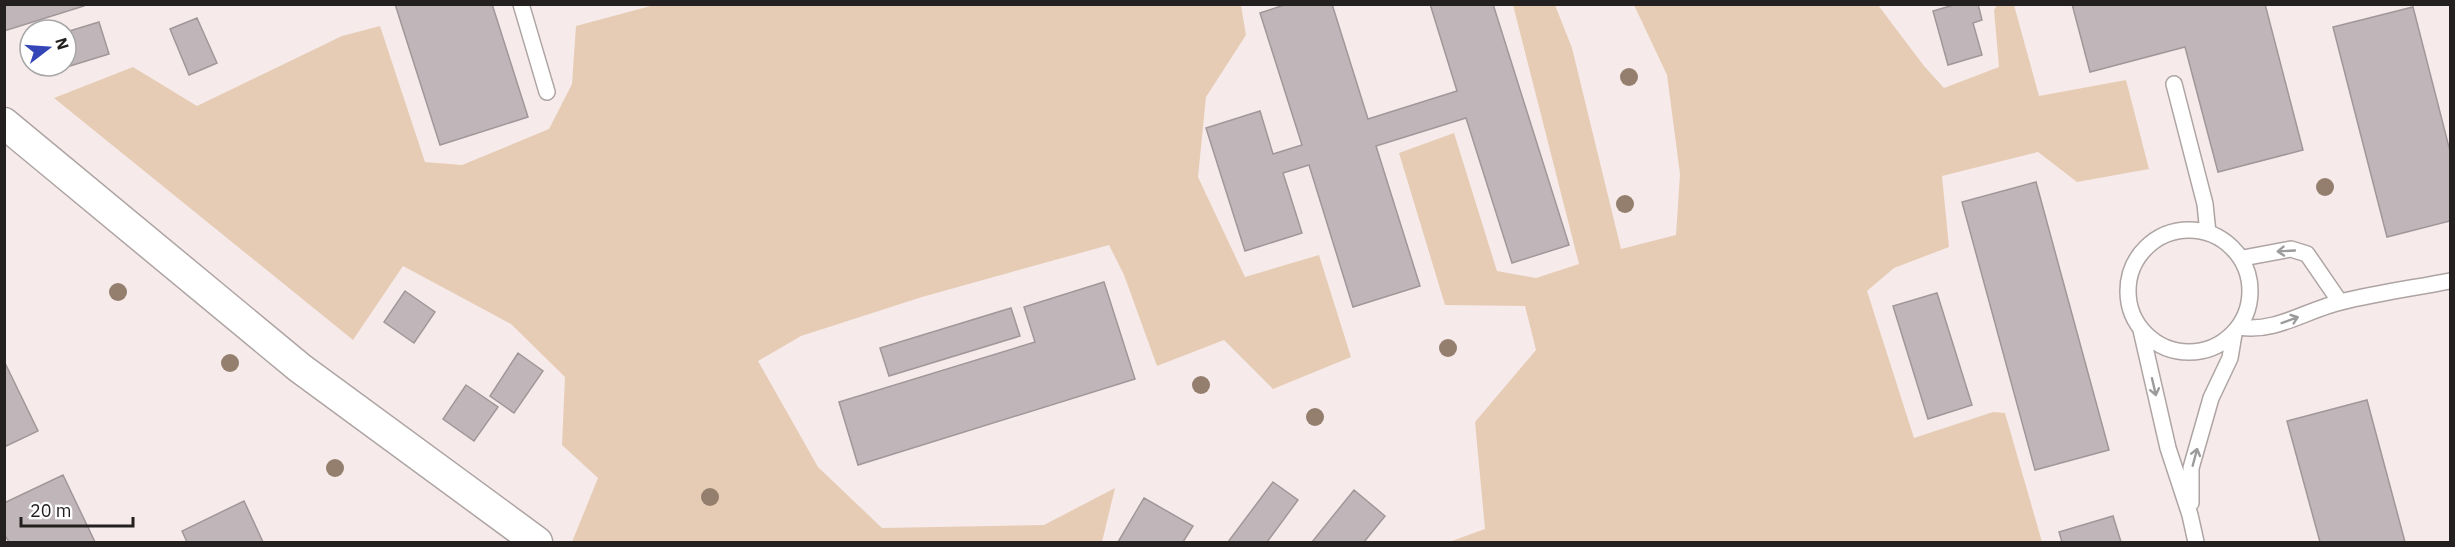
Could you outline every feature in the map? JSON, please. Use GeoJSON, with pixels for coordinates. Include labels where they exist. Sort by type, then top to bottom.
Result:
{"type":"FeatureCollection","features":[{"type":"Feature","properties":{"kind":"street"},"geometry":{"type":"LineString","coordinates":[[4,123],[300,368],[537,543]]}},
{"type":"Feature","properties":{"kind":"lane"},"geometry":{"type":"LineString","coordinates":[[520,4],[547,92]]}},
{"type":"Feature","properties":{"kind":"lane"},"geometry":{"type":"LineString","coordinates":[[2174,84],[2205,204],[2208,233]]}},
{"type":"Feature","properties":{"kind":"lane"},"geometry":{"type":"LineString","coordinates":[[2190,515],[2192,468],[2211,398],[2230,358],[2236,331],[2248,307],[2250,284],[2243,258],[2229,244],[2208,233],[2186,230],[2164,234],[2146,247],[2133,266],[2128,287],[2130,310],[2141,330],[2168,447],[2190,515],[2196,543]]}},
{"type":"Feature","properties":{"kind":"lane"},"geometry":{"type":"LineString","coordinates":[[2243,258],[2291,249],[2307,254],[2340,302]]}},
{"type":"Feature","properties":{"kind":"lane"},"geometry":{"type":"LineString","coordinates":[[2141,330],[2161,346],[2186,353],[2212,349],[2236,331],[2267,328],[2340,302],[2451,281]]}},
{"type":"Feature","properties":{"kind":"shaded area"},"geometry":{"type":"Polygon","coordinates":[[[658,4],[1241,5],[1246,35],[1206,97],[1198,177],[1245,277],[1319,255],[1351,357],[1273,389],[1224,340],[1157,366],[1124,275],[1109,245],[922,297],[801,336],[758,361],[818,467],[882,528],[1044,525],[1115,488],[1102,542],[572,542],[598,478],[562,445],[565,377],[511,324],[403,266],[353,340],[54,98],[133,67],[197,106],[342,36],[380,26],[425,162],[462,165],[549,129],[572,84],[576,26],[658,4]]]}},
{"type":"Feature","properties":{"kind":"shaded area"},"geometry":{"type":"Polygon","coordinates":[[[1513,5],[1555,5],[1572,48],[1621,249],[1676,235],[1680,174],[1667,75],[1634,5],[1878,5],[1924,66],[1944,88],[1999,67],[1994,10],[1997,5],[2014,5],[2039,96],[2126,80],[2149,169],[2077,182],[2038,152],[1942,176],[1949,247],[1894,268],[1867,291],[1914,438],[1993,412],[2005,413],[2042,542],[1449,542],[1485,529],[1475,422],[1536,350],[1525,306],[1445,305],[1399,153],[1454,133],[1497,271],[1536,278],[1579,264],[1513,5]]]}},
{"type":"Feature","properties":{"kind":"building"},"geometry":{"type":"Polygon","coordinates":[[[4,4],[84,4],[84,6],[46,18],[18,18],[18,27],[4,31],[4,4]]]}},
{"type":"Feature","properties":{"kind":"building"},"geometry":{"type":"Polygon","coordinates":[[[395,4],[492,4],[528,117],[440,145],[395,4]]]}},
{"type":"Feature","properties":{"kind":"building"},"geometry":{"type":"Polygon","coordinates":[[[1287,4],[1332,4],[1368,119],[1457,91],[1430,4],[1493,4],[1569,245],[1512,263],[1466,118],[1376,146],[1420,286],[1353,307],[1309,165],[1283,173],[1302,233],[1245,251],[1206,128],[1260,111],[1273,154],[1302,145],[1260,13],[1287,4]]]}},
{"type":"Feature","properties":{"kind":"building"},"geometry":{"type":"Polygon","coordinates":[[[1957,4],[1978,4],[1982,20],[1973,23],[1982,55],[1948,65],[1933,11],[1957,4]]]}},
{"type":"Feature","properties":{"kind":"building"},"geometry":{"type":"Polygon","coordinates":[[[2072,4],[2265,4],[2303,150],[2218,172],[2185,47],[2090,72],[2072,4]]]}},
{"type":"Feature","properties":{"kind":"building"},"geometry":{"type":"Polygon","coordinates":[[[2413,7],[2450,151],[2450,221],[2387,237],[2333,27],[2413,7]]]}},
{"type":"Feature","properties":{"kind":"building"},"geometry":{"type":"Polygon","coordinates":[[[197,18],[217,63],[189,75],[170,29],[197,18]]]}},
{"type":"Feature","properties":{"kind":"building"},"geometry":{"type":"Polygon","coordinates":[[[99,22],[109,54],[78,64],[78,28],[99,22]]]}},
{"type":"Feature","properties":{"kind":"building"},"geometry":{"type":"Polygon","coordinates":[[[2036,182],[2109,450],[2035,470],[1962,202],[2036,182]]]}},
{"type":"Feature","properties":{"kind":"building"},"geometry":{"type":"Polygon","coordinates":[[[1104,282],[1135,379],[858,465],[839,402],[1035,342],[1024,307],[1104,282]]]}},
{"type":"Feature","properties":{"kind":"building"},"geometry":{"type":"Polygon","coordinates":[[[405,291],[435,312],[414,343],[384,322],[405,291]]]}},
{"type":"Feature","properties":{"kind":"building"},"geometry":{"type":"Polygon","coordinates":[[[1937,293],[1972,405],[1928,419],[1893,306],[1937,293]]]}},
{"type":"Feature","properties":{"kind":"building"},"geometry":{"type":"Polygon","coordinates":[[[1011,308],[1020,336],[889,376],[880,348],[1011,308]]]}},
{"type":"Feature","properties":{"kind":"building"},"geometry":{"type":"Polygon","coordinates":[[[518,353],[543,371],[514,413],[490,396],[518,353]]]}},
{"type":"Feature","properties":{"kind":"building"},"geometry":{"type":"Polygon","coordinates":[[[4,361],[38,431],[4,447],[4,361]]]}},
{"type":"Feature","properties":{"kind":"building"},"geometry":{"type":"Polygon","coordinates":[[[466,385],[498,407],[474,441],[443,419],[466,385]]]}},
{"type":"Feature","properties":{"kind":"building"},"geometry":{"type":"Polygon","coordinates":[[[2367,400],[2405,542],[2320,542],[2287,421],[2367,400]]]}},
{"type":"Feature","properties":{"kind":"building"},"geometry":{"type":"Polygon","coordinates":[[[63,475],[95,542],[9,542],[4,534],[4,503],[63,475]]]}},
{"type":"Feature","properties":{"kind":"building"},"geometry":{"type":"Polygon","coordinates":[[[1273,482],[1298,500],[1267,542],[1228,542],[1273,482]]]}},
{"type":"Feature","properties":{"kind":"building"},"geometry":{"type":"Polygon","coordinates":[[[1354,490],[1385,516],[1364,542],[1312,542],[1354,490]]]}},
{"type":"Feature","properties":{"kind":"building"},"geometry":{"type":"Polygon","coordinates":[[[1144,498],[1193,526],[1183,542],[1118,542],[1144,498]]]}},
{"type":"Feature","properties":{"kind":"building"},"geometry":{"type":"Polygon","coordinates":[[[244,501],[263,542],[187,542],[182,531],[244,501]]]}},
{"type":"Feature","properties":{"kind":"building"},"geometry":{"type":"Polygon","coordinates":[[[2113,516],[2121,542],[2062,542],[2059,532],[2113,516]]]}}]}
